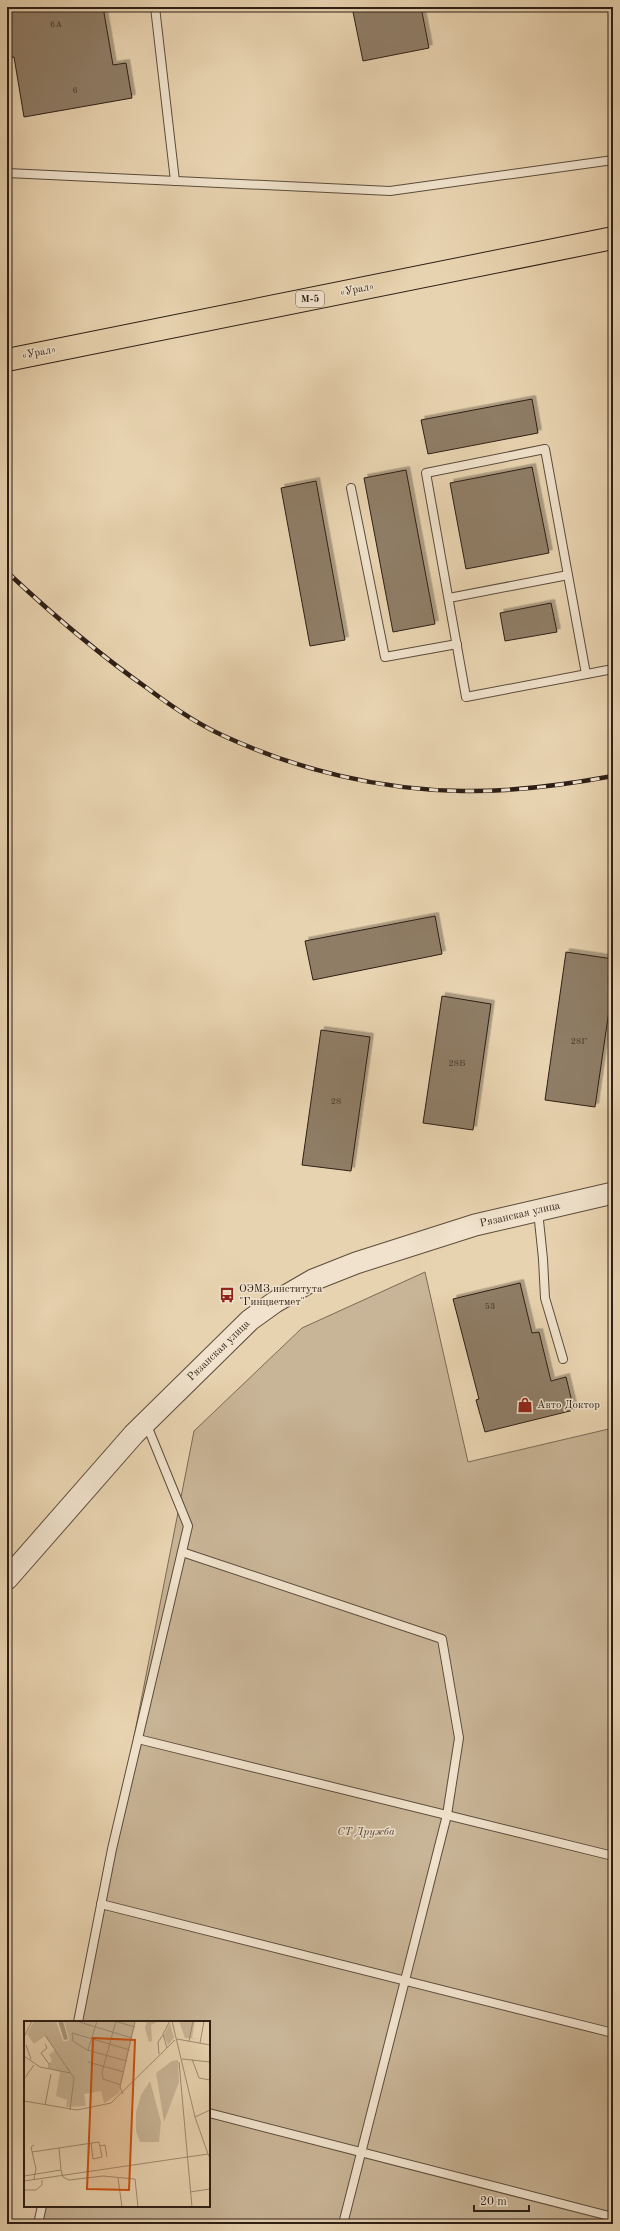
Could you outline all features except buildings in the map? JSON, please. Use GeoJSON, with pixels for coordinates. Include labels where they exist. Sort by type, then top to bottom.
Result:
{"type":"FeatureCollection","features":[{"type":"Feature","properties":{"kind":"highway","name":"«Урал»"},"geometry":{"type":"LineString","coordinates":[[7,360],[613,238]]}},
{"type":"Feature","properties":{"kind":"street","name":"Рязанская улица"},"geometry":{"type":"LineString","coordinates":[[7,1579],[145,1422],[250,1320],[275,1302],[313,1280],[356,1263],[467,1228],[613,1193]]}},
{"type":"Feature","properties":{"kind":"lane"},"geometry":{"type":"LineString","coordinates":[[155,7],[175,181]]}},
{"type":"Feature","properties":{"kind":"lane"},"geometry":{"type":"LineString","coordinates":[[7,173],[390,191],[613,160]]}},
{"type":"Feature","properties":{"kind":"lane"},"geometry":{"type":"LineString","coordinates":[[586,674],[545,449],[426,473],[466,697],[613,669]]}},
{"type":"Feature","properties":{"kind":"lane"},"geometry":{"type":"LineString","coordinates":[[351,488],[384,657],[457,644]]}},
{"type":"Feature","properties":{"kind":"lane"},"geometry":{"type":"LineString","coordinates":[[449,598],[568,575]]}},
{"type":"Feature","properties":{"kind":"lane"},"geometry":{"type":"LineString","coordinates":[[538,1210],[545,1298],[563,1359]]}},
{"type":"Feature","properties":{"kind":"lane"},"geometry":{"type":"LineString","coordinates":[[78,2021],[101,1904],[188,1526],[145,1422]]}},
{"type":"Feature","properties":{"kind":"lane"},"geometry":{"type":"LineString","coordinates":[[182,1552],[442,1639],[459,1738],[447,1815],[343,2224]]}},
{"type":"Feature","properties":{"kind":"lane"},"geometry":{"type":"LineString","coordinates":[[138,1739],[613,1856]]}},
{"type":"Feature","properties":{"kind":"lane"},"geometry":{"type":"LineString","coordinates":[[101,1904],[613,2033]]}},
{"type":"Feature","properties":{"kind":"lane"},"geometry":{"type":"LineString","coordinates":[[210,2113],[613,2217]]}},
{"type":"Feature","properties":{"kind":"lane"},"geometry":{"type":"LineString","coordinates":[[38,2224],[42,2207]]}},
{"type":"Feature","properties":{"kind":"green space","name":"СТ Дружба"},"geometry":{"type":"Polygon","coordinates":[[[425,1272],[468,1462],[613,1428],[613,2224],[38,2224],[42,2207],[210,2207],[210,2021],[78,2021],[194,1431],[302,1328],[425,1272]]]}},
{"type":"Feature","properties":{"kind":"railway"},"geometry":{"type":"LineString","coordinates":[[7,572],[93,647],[128,675],[175,708],[214,731],[281,759],[340,776],[401,787],[432,790],[481,791],[519,789],[557,785],[613,776]]}},
{"type":"Feature","properties":{"kind":"place","name":"ОЭМЗ института \"Гинцветмет\""},"geometry":{"type":"Point","coordinates":[227,1295]}},
{"type":"Feature","properties":{"kind":"place","name":"Авто Доктор"},"geometry":{"type":"Point","coordinates":[525,1405]}}]}
